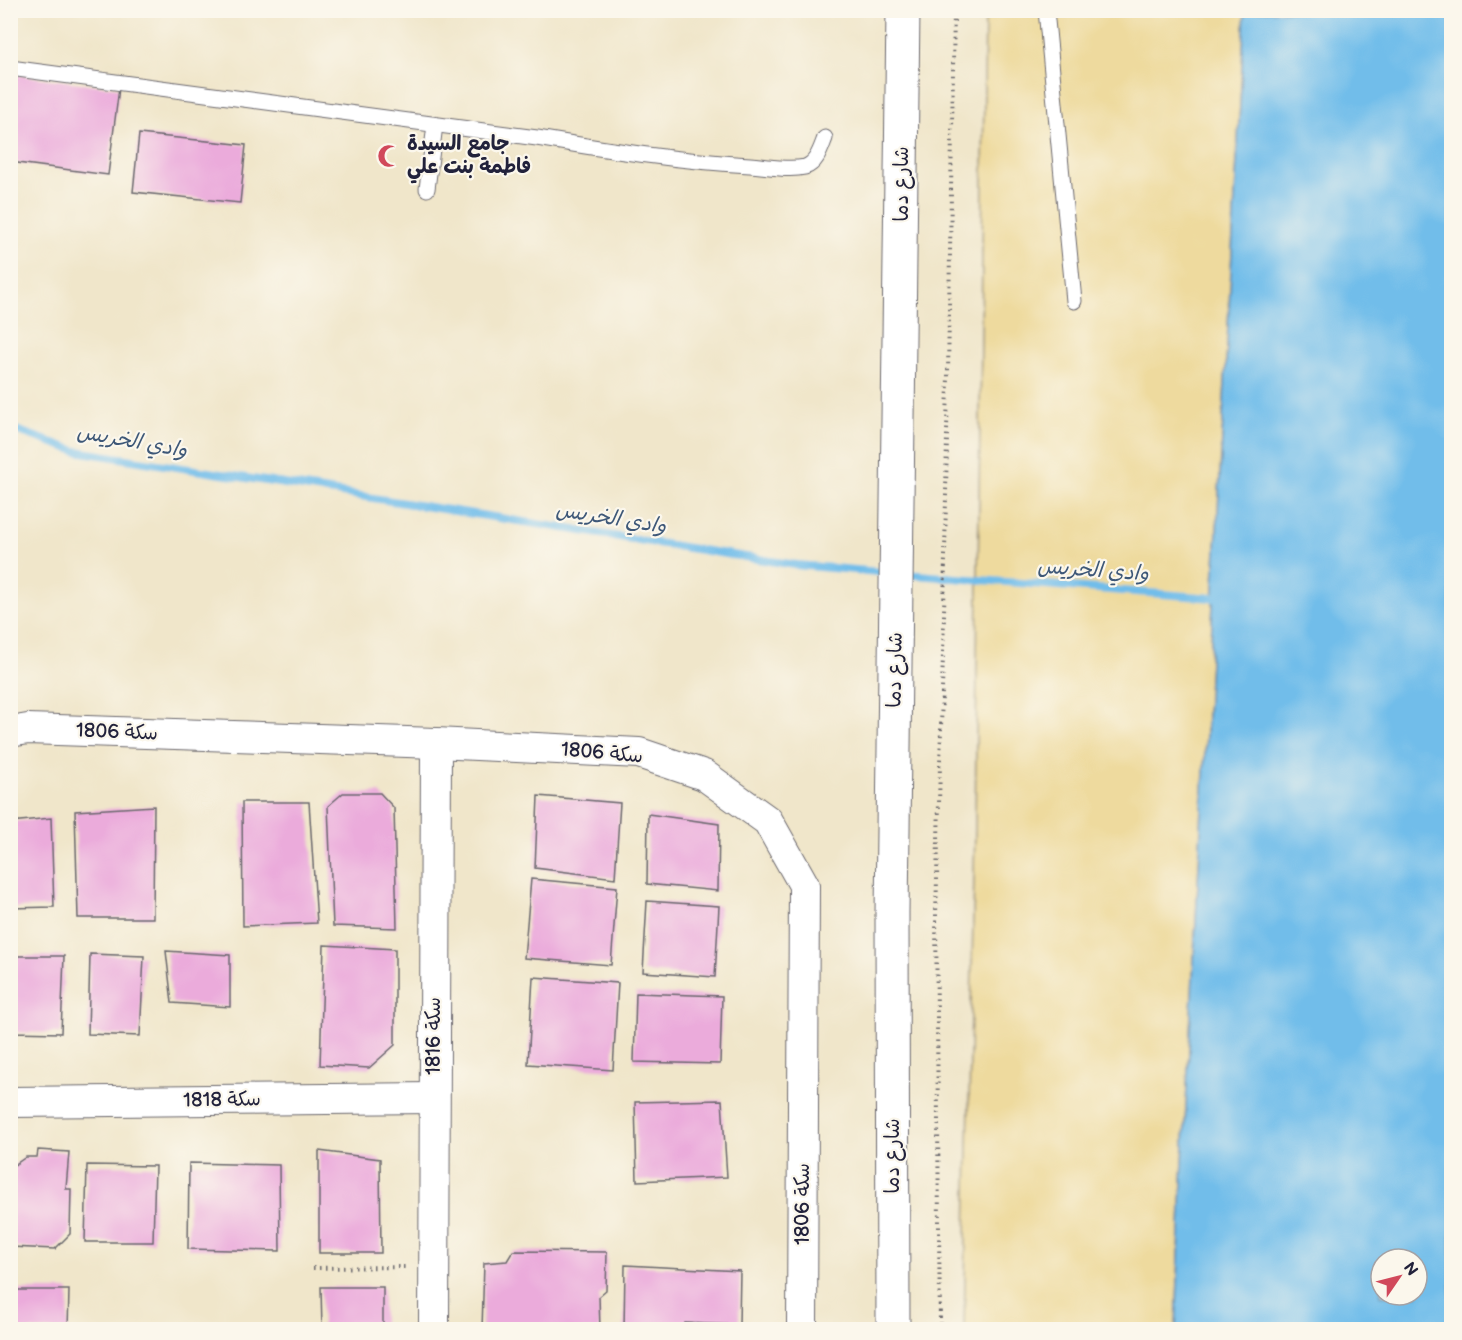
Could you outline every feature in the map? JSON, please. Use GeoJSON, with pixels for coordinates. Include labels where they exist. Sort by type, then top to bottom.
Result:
{"type":"FeatureCollection","features":[{"type":"Feature","properties":{"kind":"main road","name":"شارع دما"},"geometry":{"type":"LineString","coordinates":[[893,1329],[892,913],[903,10]]}},
{"type":"Feature","properties":{"kind":"street","name":"سكة 1806"},"geometry":{"type":"LineString","coordinates":[[10,732],[27,729],[436,743],[639,753],[704,775],[768,821],[804,885],[802,1329]]}},
{"type":"Feature","properties":{"kind":"street","name":"سكة 1816"},"geometry":{"type":"LineString","coordinates":[[434,1329],[436,743]]}},
{"type":"Feature","properties":{"kind":"street","name":"سكة 1818"},"geometry":{"type":"LineString","coordinates":[[10,1102],[434,1098]]}},
{"type":"Feature","properties":{"kind":"lane"},"geometry":{"type":"LineString","coordinates":[[1046,10],[1074,301]]}},
{"type":"Feature","properties":{"kind":"lane"},"geometry":{"type":"LineString","coordinates":[[10,68],[714,163],[793,168],[807,166],[820,153],[825,138]]}},
{"type":"Feature","properties":{"kind":"lane"},"geometry":{"type":"LineString","coordinates":[[427,189],[435,125]]}},
{"type":"Feature","properties":{"kind":"path"},"geometry":{"type":"LineString","coordinates":[[940,1329],[936,916],[944,616],[954,10]]}},
{"type":"Feature","properties":{"kind":"path"},"geometry":{"type":"LineString","coordinates":[[313,1268],[433,1267]]}},
{"type":"Feature","properties":{"kind":"sand"},"geometry":{"type":"Polygon","coordinates":[[[985,11],[1245,11],[1176,1329],[964,1330],[975,829],[985,11]]]}},
{"type":"Feature","properties":{"kind":"water"},"geometry":{"type":"Polygon","coordinates":[[[1245,11],[1451,11],[1451,1329],[1176,1329],[1245,11]]]}},
{"type":"Feature","properties":{"kind":"building"},"geometry":{"type":"Polygon","coordinates":[[[10,74],[119,88],[108,175],[10,162],[10,74]]]}},
{"type":"Feature","properties":{"kind":"building"},"geometry":{"type":"Polygon","coordinates":[[[139,134],[246,145],[240,203],[133,192],[139,134]]]}},
{"type":"Feature","properties":{"kind":"building"},"geometry":{"type":"Polygon","coordinates":[[[343,793],[380,793],[394,808],[397,928],[333,926],[328,806],[343,793]]]}},
{"type":"Feature","properties":{"kind":"building"},"geometry":{"type":"Polygon","coordinates":[[[538,796],[620,803],[615,878],[535,868],[538,796]]]}},
{"type":"Feature","properties":{"kind":"building"},"geometry":{"type":"Polygon","coordinates":[[[242,802],[309,802],[317,923],[243,926],[242,802]]]}},
{"type":"Feature","properties":{"kind":"building"},"geometry":{"type":"Polygon","coordinates":[[[154,806],[153,918],[78,918],[75,811],[154,806]]]}},
{"type":"Feature","properties":{"kind":"building"},"geometry":{"type":"Polygon","coordinates":[[[648,814],[719,824],[718,891],[647,884],[648,814]]]}},
{"type":"Feature","properties":{"kind":"building"},"geometry":{"type":"Polygon","coordinates":[[[51,818],[54,907],[10,908],[10,822],[51,818]]]}},
{"type":"Feature","properties":{"kind":"building"},"geometry":{"type":"Polygon","coordinates":[[[531,879],[617,887],[611,965],[524,958],[531,879]]]}},
{"type":"Feature","properties":{"kind":"building"},"geometry":{"type":"Polygon","coordinates":[[[647,901],[719,906],[715,977],[643,972],[647,901]]]}},
{"type":"Feature","properties":{"kind":"building"},"geometry":{"type":"Polygon","coordinates":[[[324,945],[395,949],[395,1045],[369,1068],[320,1065],[324,945]]]}},
{"type":"Feature","properties":{"kind":"building"},"geometry":{"type":"Polygon","coordinates":[[[166,951],[230,955],[230,1007],[172,1003],[166,951]]]}},
{"type":"Feature","properties":{"kind":"building"},"geometry":{"type":"Polygon","coordinates":[[[90,954],[144,956],[140,1036],[88,1034],[90,954]]]}},
{"type":"Feature","properties":{"kind":"building"},"geometry":{"type":"Polygon","coordinates":[[[10,956],[64,956],[61,1033],[10,1032],[10,956]]]}},
{"type":"Feature","properties":{"kind":"building"},"geometry":{"type":"Polygon","coordinates":[[[533,977],[618,983],[613,1070],[528,1064],[533,977]]]}},
{"type":"Feature","properties":{"kind":"building"},"geometry":{"type":"Polygon","coordinates":[[[636,993],[722,996],[720,1064],[634,1062],[636,993]]]}},
{"type":"Feature","properties":{"kind":"building"},"geometry":{"type":"Polygon","coordinates":[[[722,1100],[727,1177],[637,1181],[635,1102],[722,1100]]]}},
{"type":"Feature","properties":{"kind":"building"},"geometry":{"type":"Polygon","coordinates":[[[38,1150],[69,1152],[66,1189],[71,1189],[70,1234],[55,1249],[10,1247],[10,1168],[26,1157],[37,1157],[38,1150]]]}},
{"type":"Feature","properties":{"kind":"building"},"geometry":{"type":"Polygon","coordinates":[[[319,1151],[380,1159],[381,1253],[319,1253],[319,1151]]]}},
{"type":"Feature","properties":{"kind":"building"},"geometry":{"type":"Polygon","coordinates":[[[189,1163],[279,1165],[280,1251],[188,1249],[189,1163]]]}},
{"type":"Feature","properties":{"kind":"building"},"geometry":{"type":"Polygon","coordinates":[[[87,1165],[155,1166],[153,1242],[85,1242],[87,1165]]]}},
{"type":"Feature","properties":{"kind":"building"},"geometry":{"type":"Polygon","coordinates":[[[513,1251],[607,1252],[606,1290],[599,1296],[600,1330],[482,1330],[484,1263],[507,1261],[513,1251]]]}},
{"type":"Feature","properties":{"kind":"building"},"geometry":{"type":"Polygon","coordinates":[[[625,1265],[740,1271],[739,1325],[685,1323],[685,1330],[624,1330],[625,1265]]]}},
{"type":"Feature","properties":{"kind":"building"},"geometry":{"type":"Polygon","coordinates":[[[321,1287],[383,1287],[383,1330],[322,1330],[321,1287]]]}},
{"type":"Feature","properties":{"kind":"building"},"geometry":{"type":"Polygon","coordinates":[[[10,1290],[69,1290],[68,1330],[10,1330],[10,1290]]]}},
{"type":"Feature","properties":{"kind":"waterway","name":"وادي الخريس"},"geometry":{"type":"LineString","coordinates":[[10,428],[76,451],[796,565],[891,573]]}},
{"type":"Feature","properties":{"kind":"waterway","name":"وادي الخريس"},"geometry":{"type":"LineString","coordinates":[[904,574],[1213,598]]}},
{"type":"Feature","properties":{"kind":"place","name":"جامع السيدة فاطمة بنت علي"},"geometry":{"type":"Point","coordinates":[389,156]}}]}
